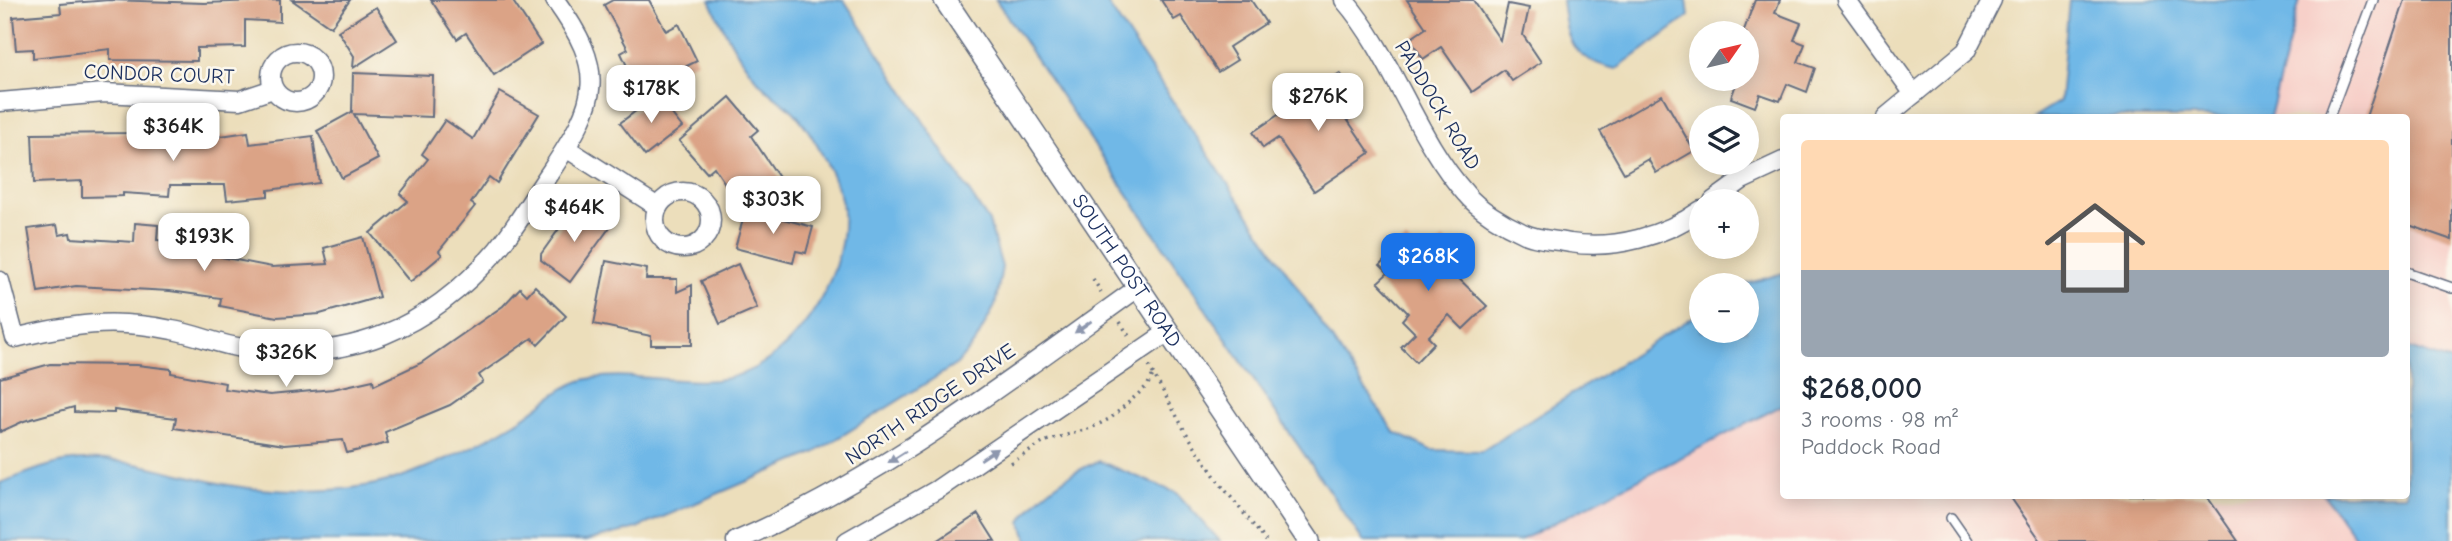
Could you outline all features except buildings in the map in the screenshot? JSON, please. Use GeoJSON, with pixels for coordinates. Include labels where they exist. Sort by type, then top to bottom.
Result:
{"type":"FeatureCollection","features":[{"type":"Feature","properties":{"kind":"street"},"geometry":{"type":"LineString","coordinates":[[0,281],[7,340],[71,324],[119,321],[173,330],[241,348],[284,353],[334,351],[373,340],[419,320],[450,298],[499,247],[566,148],[593,82],[588,56],[575,27],[555,0]]}},
{"type":"Feature","properties":{"kind":"street","name":"SOUTH POST ROAD"},"geometry":{"type":"LineString","coordinates":[[945,0],[1309,541]]}},
{"type":"Feature","properties":{"kind":"street","name":"PADDOCK ROAD"},"geometry":{"type":"LineString","coordinates":[[1344,0],[1362,20],[1438,156],[1467,197],[1525,235],[1591,246],[1641,238],[1689,219]]}},
{"type":"Feature","properties":{"kind":"street"},"geometry":{"type":"LineString","coordinates":[[1846,0],[1914,94]]}},
{"type":"Feature","properties":{"kind":"street"},"geometry":{"type":"LineString","coordinates":[[1890,114],[1966,51],[1992,0]]}},
{"type":"Feature","properties":{"kind":"street","name":"CONDOR COURT"},"geometry":{"type":"LineString","coordinates":[[0,102],[104,93],[240,100],[273,89]]}},
{"type":"Feature","properties":{"kind":"street"},"geometry":{"type":"LineString","coordinates":[[566,148],[658,206]]}},
{"type":"Feature","properties":{"kind":"street"},"geometry":{"type":"LineString","coordinates":[[1730,189],[1742,180],[1780,162]]}},
{"type":"Feature","properties":{"kind":"street","name":"NORTH RIDGE DRIVE"},"geometry":{"type":"LineString","coordinates":[[736,541],[846,488],[903,454],[1139,287]]}},
{"type":"Feature","properties":{"kind":"street"},"geometry":{"type":"LineString","coordinates":[[847,541],[938,489],[1168,332]]}},
{"type":"Feature","properties":{"kind":"lane"},"geometry":{"type":"LineString","coordinates":[[2330,114],[2372,0]]}},
{"type":"Feature","properties":{"kind":"lane"},"geometry":{"type":"LineString","coordinates":[[2410,273],[2452,288]]}},
{"type":"Feature","properties":{"kind":"lane"},"geometry":{"type":"LineString","coordinates":[[1951,518],[1967,541]]}},
{"type":"Feature","properties":{"kind":"path"},"geometry":{"type":"LineString","coordinates":[[1093,279],[1154,373],[1185,430],[1218,481],[1266,541]]}},
{"type":"Feature","properties":{"kind":"path"},"geometry":{"type":"LineString","coordinates":[[1008,465],[1046,441],[1091,428],[1111,418],[1147,386],[1154,373]]}},
{"type":"Feature","properties":{"kind":"shaded area"},"geometry":{"type":"Polygon","coordinates":[[[2300,0],[2452,0],[2452,362],[2410,348],[2410,114],[2271,114],[2300,0]]]}},
{"type":"Feature","properties":{"kind":"shaded area"},"geometry":{"type":"Polygon","coordinates":[[[1780,407],[1780,499],[2327,499],[2358,541],[1519,541],[1780,407]]]}},
{"type":"Feature","properties":{"kind":"water"},"geometry":{"type":"Polygon","coordinates":[[[710,0],[844,0],[989,222],[1002,267],[995,306],[976,341],[957,364],[814,453],[637,528],[586,541],[0,541],[0,483],[57,463],[85,460],[125,462],[223,484],[259,489],[316,491],[353,488],[406,475],[463,451],[523,418],[561,390],[581,381],[623,376],[686,381],[716,380],[743,374],[767,360],[790,341],[809,318],[824,293],[836,265],[842,237],[843,211],[831,173],[809,132],[794,112],[753,75],[726,33],[710,0]]]}},
{"type":"Feature","properties":{"kind":"water"},"geometry":{"type":"Polygon","coordinates":[[[996,0],[1105,0],[1394,432],[1431,450],[1482,451],[1689,320],[1689,343],[1759,343],[1759,280],[1780,274],[1780,407],[1519,541],[1363,541],[996,0]]]}},
{"type":"Feature","properties":{"kind":"water"},"geometry":{"type":"Polygon","coordinates":[[[1562,0],[1687,0],[1689,16],[1617,69],[1590,60],[1574,47],[1566,28],[1562,0]]]}},
{"type":"Feature","properties":{"kind":"water"},"geometry":{"type":"Polygon","coordinates":[[[2069,0],[2300,0],[2271,114],[2039,114],[2060,101],[2069,0]]]}},
{"type":"Feature","properties":{"kind":"water"},"geometry":{"type":"Polygon","coordinates":[[[2410,348],[2452,362],[2452,541],[2358,541],[2327,499],[2410,499],[2410,348]]]}},
{"type":"Feature","properties":{"kind":"water"},"geometry":{"type":"Polygon","coordinates":[[[1099,461],[1177,493],[1220,541],[1028,541],[1021,522],[1027,512],[1044,494],[1066,478],[1099,461]]]}}]}
